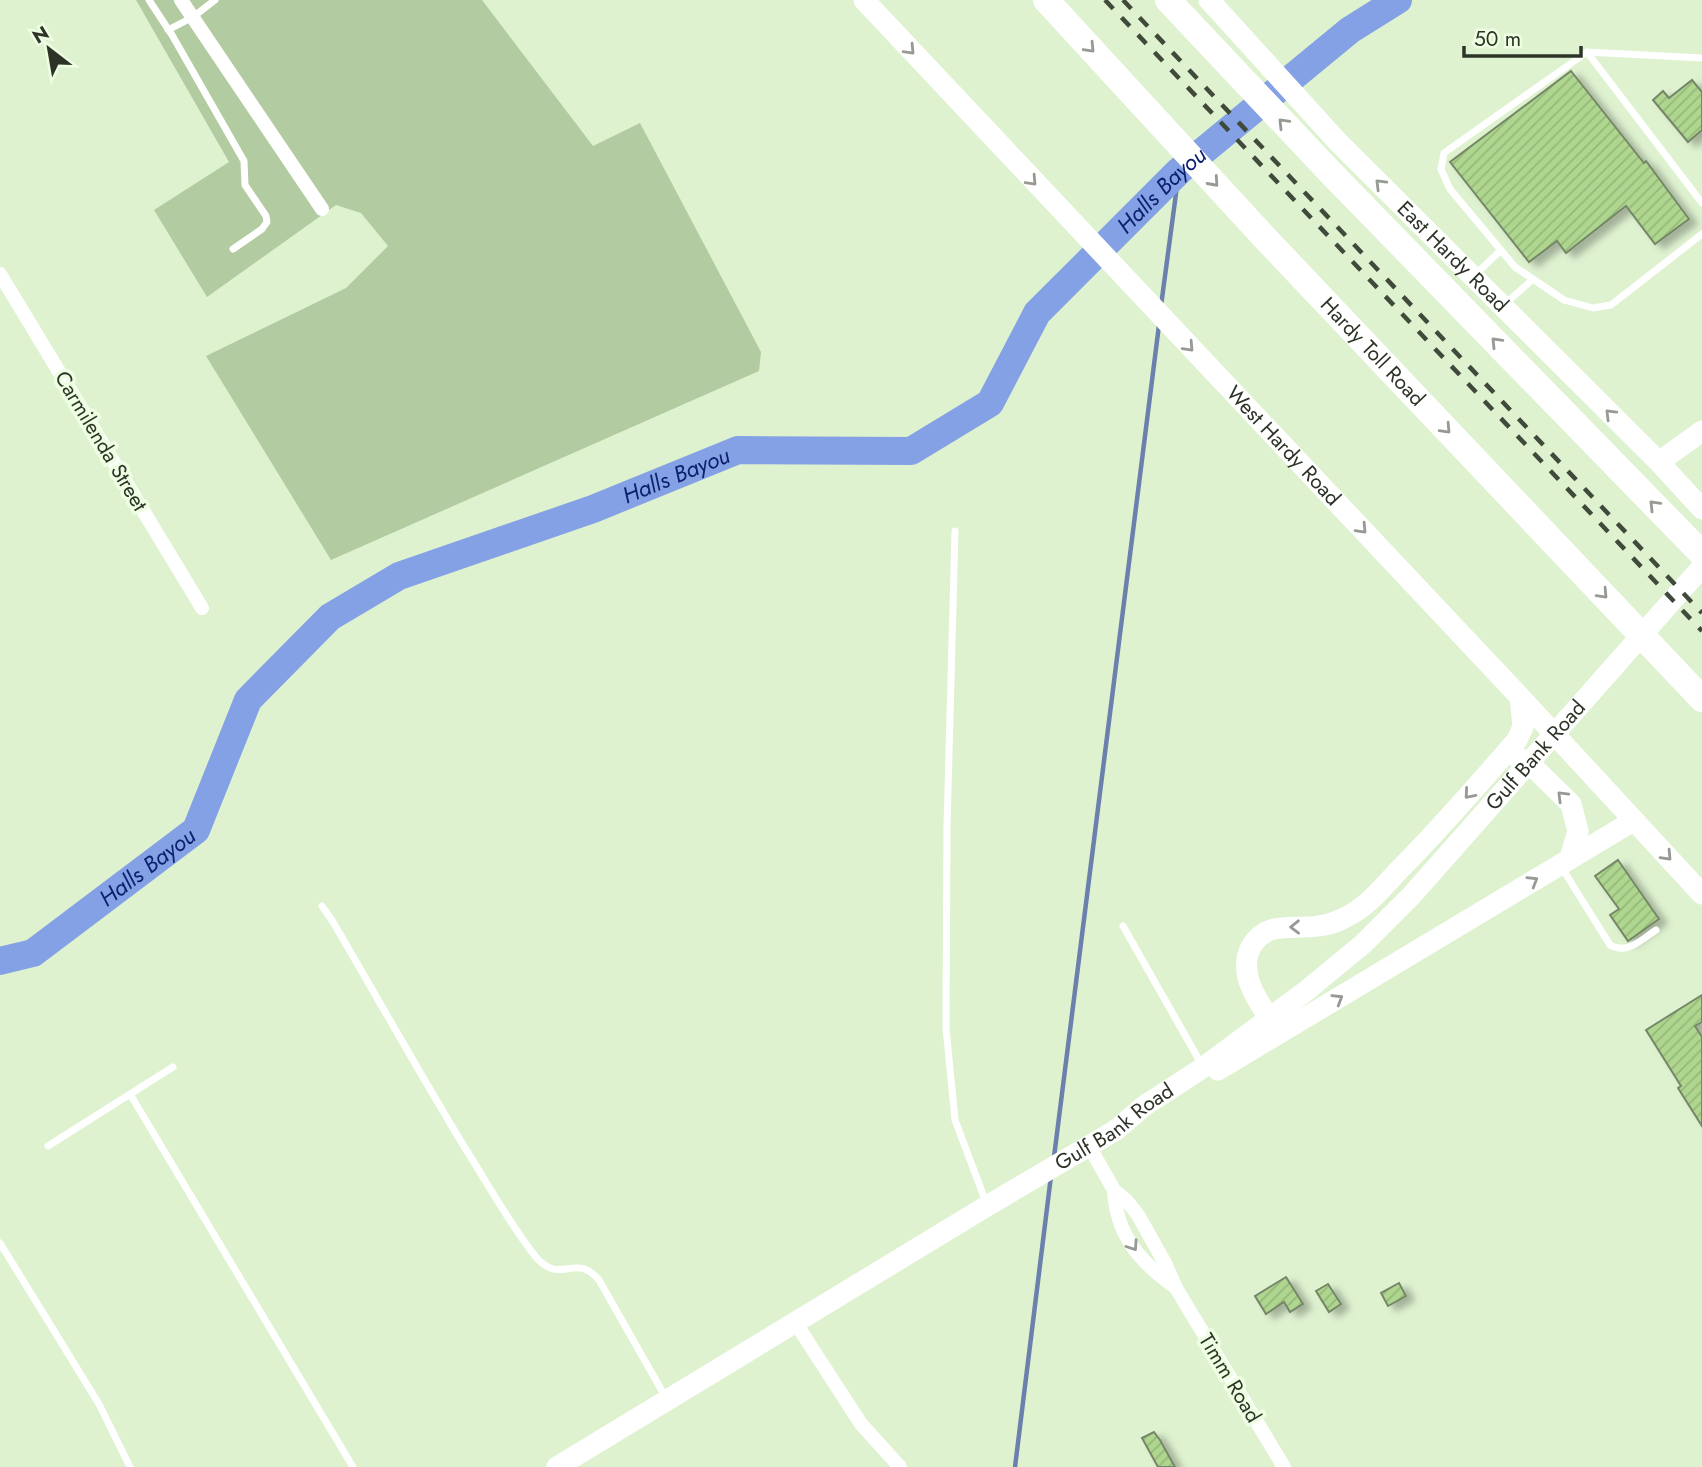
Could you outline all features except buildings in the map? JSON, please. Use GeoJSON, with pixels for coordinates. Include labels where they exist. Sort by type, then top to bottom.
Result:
{"type":"FeatureCollection","features":[{"type":"Feature","properties":{"kind":"highway","name":"Hardy Toll Road"},"geometry":{"type":"LineString","coordinates":[[1046,0],[1264,237],[1702,699]]}},
{"type":"Feature","properties":{"kind":"highway"},"geometry":{"type":"LineString","coordinates":[[1168,0],[1330,173],[1702,554]]}},
{"type":"Feature","properties":{"kind":"main road","name":"West Hardy Road"},"geometry":{"type":"LineString","coordinates":[[864,0],[1702,894]]}},
{"type":"Feature","properties":{"kind":"main road","name":"East Hardy Road"},"geometry":{"type":"LineString","coordinates":[[1209,0],[1339,142],[1659,462],[1702,509]]}},
{"type":"Feature","properties":{"kind":"main road"},"geometry":{"type":"LineString","coordinates":[[1659,462],[1702,431]]}},
{"type":"Feature","properties":{"kind":"main road","name":"Gulf Bank Road"},"geometry":{"type":"LineString","coordinates":[[568,1464],[667,1399],[1116,1130],[1144,1106],[1274,1025],[1306,991],[1363,944],[1412,896],[1702,567]]}},
{"type":"Feature","properties":{"kind":"main road"},"geometry":{"type":"LineString","coordinates":[[1274,1025],[1254,994],[1246,971],[1252,946],[1274,928],[1317,927],[1347,916],[1364,906],[1427,843],[1517,740],[1523,727],[1520,697]]}},
{"type":"Feature","properties":{"kind":"main road"},"geometry":{"type":"LineString","coordinates":[[1498,762],[1514,757],[1527,761],[1571,804],[1578,831],[1565,862]]}},
{"type":"Feature","properties":{"kind":"main road"},"geometry":{"type":"LineString","coordinates":[[1116,1130],[1274,1025],[1633,821]]}},
{"type":"Feature","properties":{"kind":"street"},"geometry":{"type":"LineString","coordinates":[[181,0],[322,209]]}},
{"type":"Feature","properties":{"kind":"street","name":"Carmilenda Street"},"geometry":{"type":"LineString","coordinates":[[0,274],[202,608]]}},
{"type":"Feature","properties":{"kind":"street","name":"Timm Road"},"geometry":{"type":"LineString","coordinates":[[1083,1150],[1114,1190],[1138,1215],[1176,1288],[1284,1467]]}},
{"type":"Feature","properties":{"kind":"street","name":"Timm Road"},"geometry":{"type":"LineString","coordinates":[[1114,1190],[1119,1224],[1136,1251],[1153,1271],[1176,1288]]}},
{"type":"Feature","properties":{"kind":"street"},"geometry":{"type":"LineString","coordinates":[[795,1322],[861,1424],[900,1467]]}},
{"type":"Feature","properties":{"kind":"lane"},"geometry":{"type":"LineString","coordinates":[[149,0],[244,161],[245,185],[266,216],[267,222],[262,229],[233,249]]}},
{"type":"Feature","properties":{"kind":"lane"},"geometry":{"type":"LineString","coordinates":[[168,30],[215,0]]}},
{"type":"Feature","properties":{"kind":"lane"},"geometry":{"type":"LineString","coordinates":[[1587,52],[1702,203]]}},
{"type":"Feature","properties":{"kind":"lane"},"geometry":{"type":"LineString","coordinates":[[1702,58],[1587,52],[1444,153],[1441,169],[1450,189],[1516,267],[1532,280],[1578,306],[1593,308],[1611,305],[1702,234]]}},
{"type":"Feature","properties":{"kind":"lane"},"geometry":{"type":"LineString","coordinates":[[1473,277],[1501,250]]}},
{"type":"Feature","properties":{"kind":"lane"},"geometry":{"type":"LineString","coordinates":[[1503,306],[1532,280]]}},
{"type":"Feature","properties":{"kind":"lane"},"geometry":{"type":"LineString","coordinates":[[955,531],[947,827],[946,1028],[954,1120],[987,1206]]}},
{"type":"Feature","properties":{"kind":"lane"},"geometry":{"type":"LineString","coordinates":[[1565,862],[1610,944],[1617,949],[1627,949],[1656,930]]}},
{"type":"Feature","properties":{"kind":"lane"},"geometry":{"type":"LineString","coordinates":[[322,905],[445,1115],[534,1255],[546,1268],[559,1271],[574,1267],[590,1270],[599,1280],[667,1399]]}},
{"type":"Feature","properties":{"kind":"lane"},"geometry":{"type":"LineString","coordinates":[[1123,926],[1204,1068]]}},
{"type":"Feature","properties":{"kind":"lane"},"geometry":{"type":"LineString","coordinates":[[48,1146],[173,1067]]}},
{"type":"Feature","properties":{"kind":"lane"},"geometry":{"type":"LineString","coordinates":[[130,1094],[353,1467]]}},
{"type":"Feature","properties":{"kind":"lane"},"geometry":{"type":"LineString","coordinates":[[0,1243],[99,1404],[130,1467]]}},
{"type":"Feature","properties":{"kind":"green space"},"geometry":{"type":"Polygon","coordinates":[[[136,0],[482,0],[593,146],[640,123],[761,352],[759,371],[331,560],[206,356],[346,288],[388,246],[361,213],[336,205],[207,297],[154,210],[229,162],[136,0]]]}},
{"type":"Feature","properties":{"kind":"waterway","name":"Halls Bayou"},"geometry":{"type":"LineString","coordinates":[[0,961],[33,953],[196,830],[248,700],[330,617],[399,576],[593,509],[738,450],[911,451],[990,403],[1037,313],[1179,171],[1350,30],[1398,0]]}},
{"type":"Feature","properties":{"kind":"waterway"},"geometry":{"type":"LineString","coordinates":[[1161,306],[1179,171]]}},
{"type":"Feature","properties":{"kind":"waterway"},"geometry":{"type":"LineString","coordinates":[[1054,1157],[1159,325]]}},
{"type":"Feature","properties":{"kind":"waterway"},"geometry":{"type":"LineString","coordinates":[[1015,1467],[1051,1176]]}},
{"type":"Feature","properties":{"kind":"railway"},"geometry":{"type":"LineString","coordinates":[[1105,0],[1702,631]]}},
{"type":"Feature","properties":{"kind":"railway"},"geometry":{"type":"LineString","coordinates":[[1123,0],[1702,613]]}}]}
